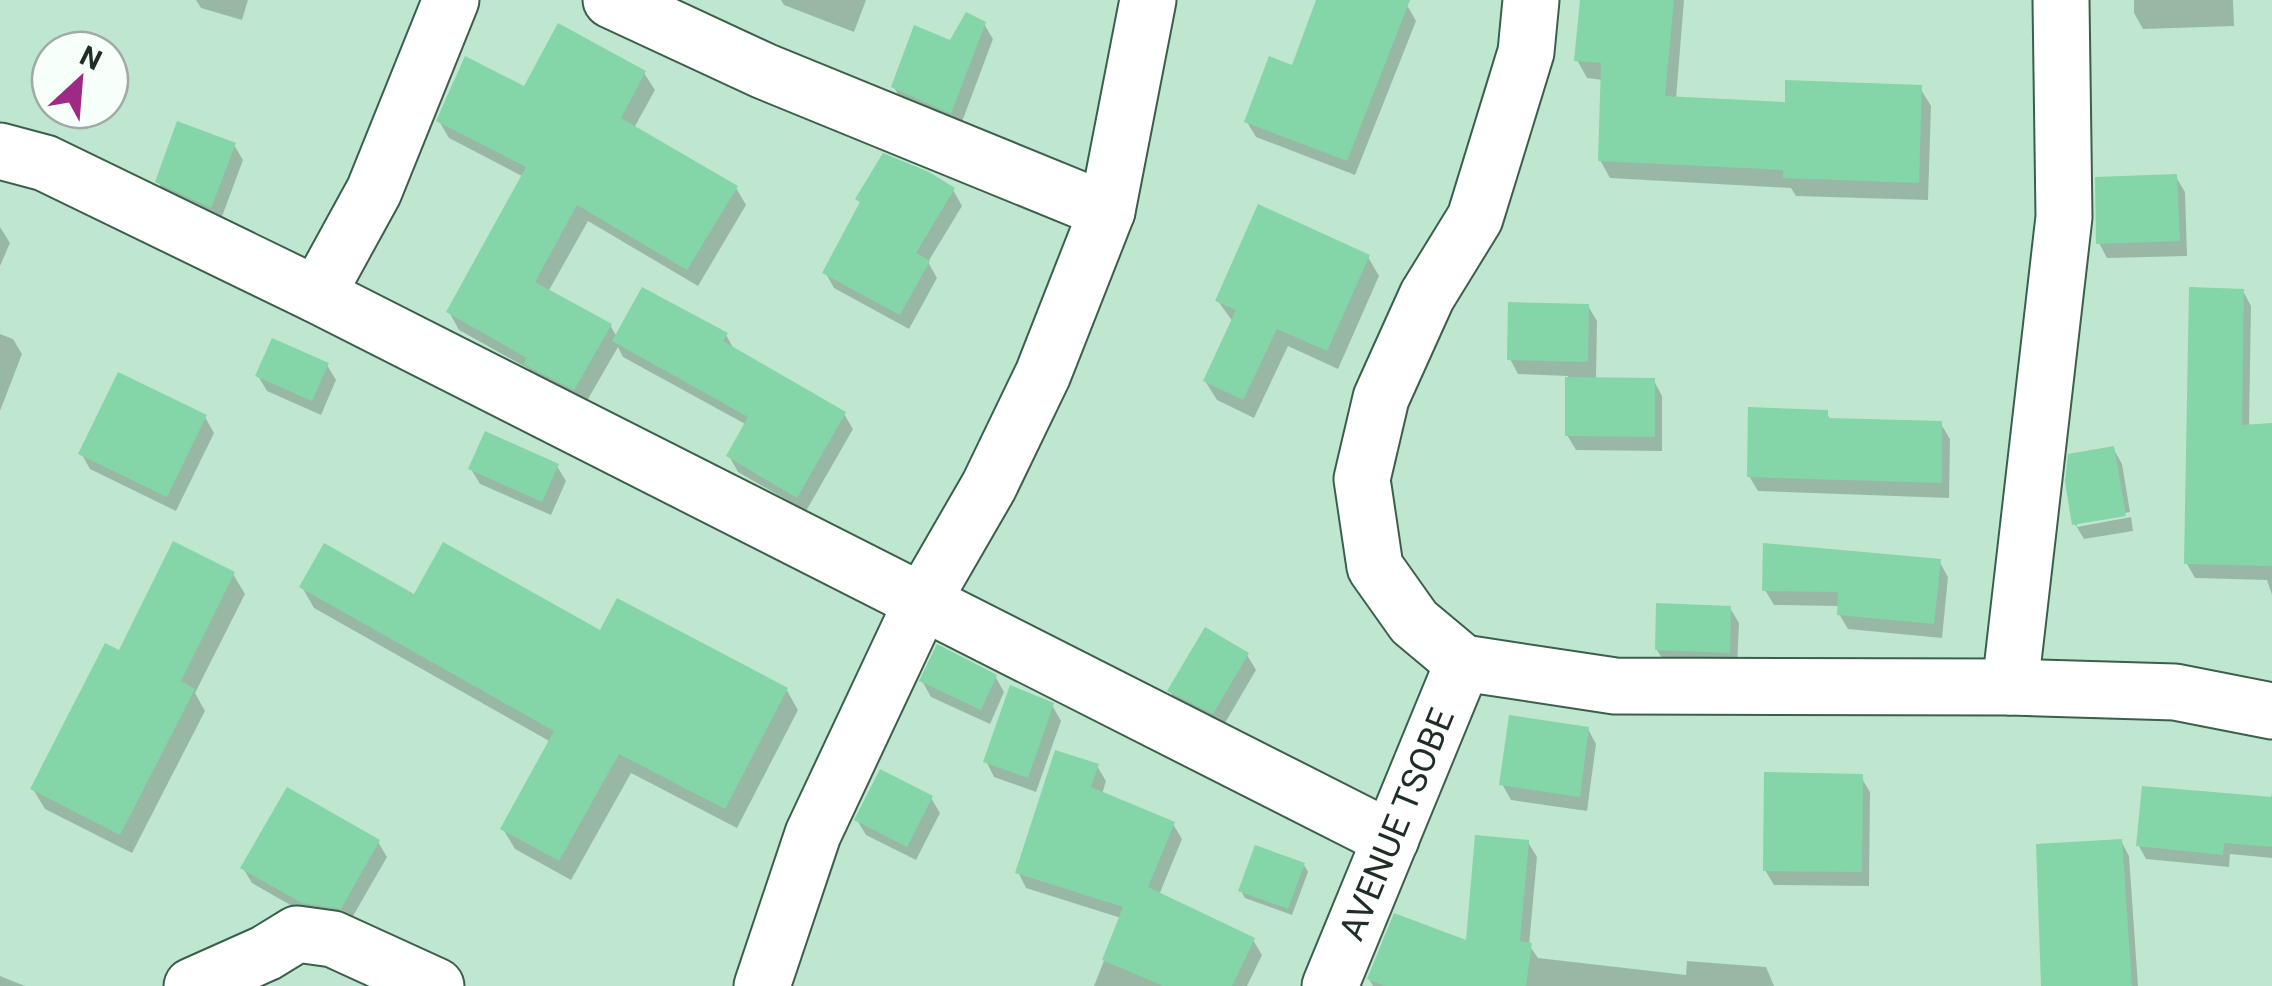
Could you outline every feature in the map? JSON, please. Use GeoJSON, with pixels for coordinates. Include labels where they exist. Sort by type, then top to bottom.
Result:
{"type":"FeatureCollection","features":[{"type":"Feature","properties":{"kind":"street"},"geometry":{"type":"LineString","coordinates":[[317,294],[374,192],[451,0]]}},
{"type":"Feature","properties":{"kind":"street"},"geometry":{"type":"LineString","coordinates":[[611,0],[764,71],[1107,211]]}},
{"type":"Feature","properties":{"kind":"street"},"geometry":{"type":"LineString","coordinates":[[762,986],[813,834],[922,602],[989,486],[1043,374],[1107,211],[1148,0]]}},
{"type":"Feature","properties":{"kind":"street"},"geometry":{"type":"LineString","coordinates":[[1530,0],[1526,52],[1475,218],[1426,296],[1381,398],[1362,479],[1374,568],[1414,622],[1464,662],[1615,686],[2010,687],[2175,692],[2272,711]]}},
{"type":"Feature","properties":{"kind":"street"},"geometry":{"type":"LineString","coordinates":[[2010,687],[2064,217],[2061,0]]}},
{"type":"Feature","properties":{"kind":"street"},"geometry":{"type":"LineString","coordinates":[[0,152],[45,163],[317,294],[1390,839]]}},
{"type":"Feature","properties":{"kind":"street","name":"AVENUE TSOBE"},"geometry":{"type":"LineString","coordinates":[[1330,986],[1464,662]]}},
{"type":"Feature","properties":{"kind":"street"},"geometry":{"type":"LineString","coordinates":[[192,986],[266,953],[297,934],[333,938],[436,986]]}},
{"type":"Feature","properties":{"kind":"building"},"geometry":{"type":"Polygon","coordinates":[[[1316,0],[1410,0],[1347,161],[1244,122],[1269,56],[1292,65],[1316,0]]]}},
{"type":"Feature","properties":{"kind":"building"},"geometry":{"type":"Polygon","coordinates":[[[1580,0],[1674,0],[1665,96],[1785,102],[1785,80],[1922,85],[1919,183],[1783,178],[1783,170],[1598,161],[1601,63],[1574,61],[1580,0]]]}},
{"type":"Feature","properties":{"kind":"building"},"geometry":{"type":"Polygon","coordinates":[[[966,12],[986,22],[951,114],[891,87],[914,25],[950,40],[966,12]]]}},
{"type":"Feature","properties":{"kind":"building"},"geometry":{"type":"Polygon","coordinates":[[[558,23],[646,71],[621,118],[738,186],[687,270],[577,205],[535,282],[612,324],[574,390],[523,364],[527,358],[446,312],[526,167],[436,121],[465,56],[524,86],[558,23]]]}},
{"type":"Feature","properties":{"kind":"building"},"geometry":{"type":"Polygon","coordinates":[[[177,121],[236,143],[211,208],[155,182],[177,121]]]}},
{"type":"Feature","properties":{"kind":"building"},"geometry":{"type":"Polygon","coordinates":[[[883,153],[929,172],[955,188],[916,253],[930,261],[900,315],[822,273],[860,202],[855,199],[883,153]]]}},
{"type":"Feature","properties":{"kind":"building"},"geometry":{"type":"Polygon","coordinates":[[[2177,174],[2180,241],[2096,244],[2095,177],[2177,174]]]}},
{"type":"Feature","properties":{"kind":"building"},"geometry":{"type":"Polygon","coordinates":[[[1258,204],[1370,255],[1327,351],[1277,329],[1243,400],[1203,381],[1236,310],[1215,301],[1258,204]]]}},
{"type":"Feature","properties":{"kind":"building"},"geometry":{"type":"Polygon","coordinates":[[[642,287],[728,333],[723,341],[846,412],[797,498],[726,456],[748,417],[612,341],[642,287]]]}},
{"type":"Feature","properties":{"kind":"building"},"geometry":{"type":"Polygon","coordinates":[[[2189,287],[2244,289],[2242,425],[2272,423],[2272,566],[2184,564],[2189,287]]]}},
{"type":"Feature","properties":{"kind":"building"},"geometry":{"type":"Polygon","coordinates":[[[1508,302],[1589,304],[1588,362],[1507,360],[1508,302]]]}},
{"type":"Feature","properties":{"kind":"building"},"geometry":{"type":"Polygon","coordinates":[[[272,338],[329,363],[312,401],[255,376],[272,338]]]}},
{"type":"Feature","properties":{"kind":"building"},"geometry":{"type":"Polygon","coordinates":[[[118,372],[207,415],[167,497],[78,454],[118,372]]]}},
{"type":"Feature","properties":{"kind":"building"},"geometry":{"type":"Polygon","coordinates":[[[1565,377],[1655,378],[1655,437],[1565,436],[1565,377]]]}},
{"type":"Feature","properties":{"kind":"building"},"geometry":{"type":"Polygon","coordinates":[[[1748,407],[1828,410],[1828,418],[1942,421],[1942,483],[1747,477],[1748,407]]]}},
{"type":"Feature","properties":{"kind":"building"},"geometry":{"type":"Polygon","coordinates":[[[485,431],[559,464],[542,502],[468,469],[485,431]]]}},
{"type":"Feature","properties":{"kind":"building"},"geometry":{"type":"Polygon","coordinates":[[[2114,446],[2126,516],[2072,525],[2065,482],[2068,454],[2114,446]]]}},
{"type":"Feature","properties":{"kind":"building"},"geometry":{"type":"Polygon","coordinates":[[[173,541],[235,572],[181,681],[195,689],[120,835],[30,789],[105,643],[119,650],[173,541]]]}},
{"type":"Feature","properties":{"kind":"building"},"geometry":{"type":"Polygon","coordinates":[[[443,542],[600,630],[617,598],[788,688],[725,809],[619,754],[559,861],[500,829],[554,731],[299,587],[324,543],[414,594],[443,542]]]}},
{"type":"Feature","properties":{"kind":"building"},"geometry":{"type":"Polygon","coordinates":[[[1763,543],[1941,559],[1934,624],[1837,615],[1838,592],[1762,591],[1763,543]]]}},
{"type":"Feature","properties":{"kind":"building"},"geometry":{"type":"Polygon","coordinates":[[[1656,603],[1731,606],[1730,653],[1655,650],[1656,603]]]}},
{"type":"Feature","properties":{"kind":"building"},"geometry":{"type":"Polygon","coordinates":[[[1205,627],[1249,653],[1213,714],[1167,691],[1205,627]]]}},
{"type":"Feature","properties":{"kind":"building"},"geometry":{"type":"Polygon","coordinates":[[[937,644],[997,675],[981,710],[919,681],[937,644]]]}},
{"type":"Feature","properties":{"kind":"building"},"geometry":{"type":"Polygon","coordinates":[[[1010,685],[1054,703],[1028,778],[983,762],[1010,685]]]}},
{"type":"Feature","properties":{"kind":"building"},"geometry":{"type":"Polygon","coordinates":[[[1509,715],[1589,727],[1580,797],[1499,785],[1509,715]]]}},
{"type":"Feature","properties":{"kind":"building"},"geometry":{"type":"Polygon","coordinates":[[[1055,750],[1099,764],[1091,787],[1175,822],[1148,887],[1255,938],[1232,986],[1163,986],[1102,960],[1123,907],[1015,873],[1055,750]]]}},
{"type":"Feature","properties":{"kind":"building"},"geometry":{"type":"Polygon","coordinates":[[[880,769],[933,796],[907,847],[854,820],[880,769]]]}},
{"type":"Feature","properties":{"kind":"building"},"geometry":{"type":"Polygon","coordinates":[[[1764,772],[1863,774],[1862,872],[1763,871],[1764,772]]]}},
{"type":"Feature","properties":{"kind":"building"},"geometry":{"type":"Polygon","coordinates":[[[2142,786],[2272,797],[2272,847],[2224,843],[2223,855],[2136,846],[2142,786]]]}},
{"type":"Feature","properties":{"kind":"building"},"geometry":{"type":"Polygon","coordinates":[[[287,787],[380,840],[341,909],[302,903],[240,868],[287,787]]]}},
{"type":"Feature","properties":{"kind":"building"},"geometry":{"type":"Polygon","coordinates":[[[1475,835],[1529,840],[1520,941],[1532,943],[1526,986],[1385,986],[1367,979],[1394,913],[1466,940],[1475,835]]]}},
{"type":"Feature","properties":{"kind":"building"},"geometry":{"type":"Polygon","coordinates":[[[2122,839],[2132,986],[2041,986],[2036,844],[2122,839]]]}},
{"type":"Feature","properties":{"kind":"building"},"geometry":{"type":"Polygon","coordinates":[[[1255,845],[1305,863],[1288,909],[1238,891],[1255,845]]]}}]}
